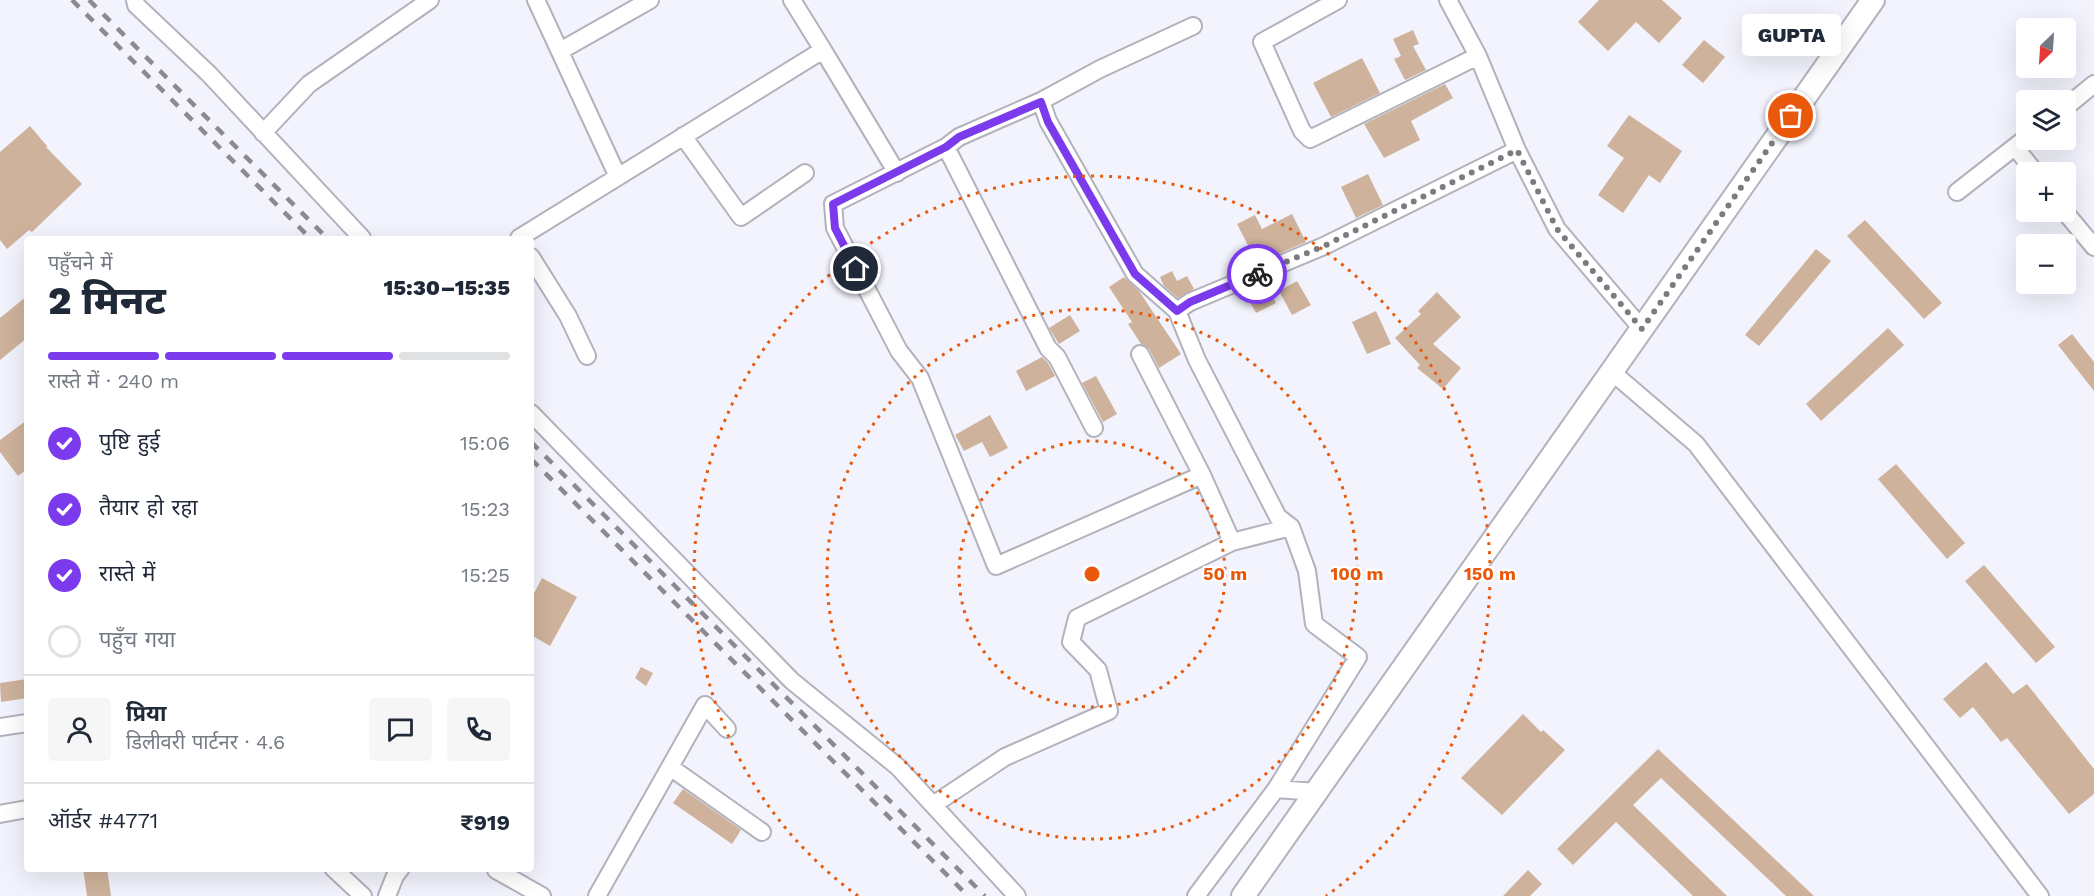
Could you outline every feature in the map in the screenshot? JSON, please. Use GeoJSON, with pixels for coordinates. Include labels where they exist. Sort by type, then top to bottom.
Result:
{"type":"FeatureCollection","features":[{"type":"Feature","properties":{"kind":"main road"},"geometry":{"type":"LineString","coordinates":[[1243,896],[1872,0]]}},
{"type":"Feature","properties":{"kind":"street"},"geometry":{"type":"LineString","coordinates":[[263,133],[309,84],[430,0]]}},
{"type":"Feature","properties":{"kind":"street"},"geometry":{"type":"LineString","coordinates":[[536,0],[618,177]]}},
{"type":"Feature","properties":{"kind":"street"},"geometry":{"type":"LineString","coordinates":[[560,51],[650,0]]}},
{"type":"Feature","properties":{"kind":"street"},"geometry":{"type":"LineString","coordinates":[[792,0],[897,172]]}},
{"type":"Feature","properties":{"kind":"street"},"geometry":{"type":"LineString","coordinates":[[1338,0],[1262,42],[1302,131],[1310,139],[1478,56]]}},
{"type":"Feature","properties":{"kind":"street"},"geometry":{"type":"LineString","coordinates":[[1448,0],[1478,56],[1517,150],[1557,229],[1642,329]]}},
{"type":"Feature","properties":{"kind":"street"},"geometry":{"type":"LineString","coordinates":[[133,2],[209,74],[360,236]]}},
{"type":"Feature","properties":{"kind":"street"},"geometry":{"type":"LineString","coordinates":[[1193,26],[1100,69],[1041,102],[959,137],[946,147],[833,204],[835,228],[899,351],[920,378],[996,566],[1202,475]]}},
{"type":"Feature","properties":{"kind":"street"},"geometry":{"type":"LineString","coordinates":[[523,236],[823,50]]}},
{"type":"Feature","properties":{"kind":"street"},"geometry":{"type":"LineString","coordinates":[[2076,99],[2094,84]]}},
{"type":"Feature","properties":{"kind":"street"},"geometry":{"type":"LineString","coordinates":[[1041,102],[1048,122],[1135,274],[1177,311],[1197,360],[1278,517],[1291,527],[1307,571],[1314,624],[1358,657],[1276,789],[1196,896]]}},
{"type":"Feature","properties":{"kind":"street"},"geometry":{"type":"LineString","coordinates":[[683,136],[741,217],[805,173]]}},
{"type":"Feature","properties":{"kind":"street"},"geometry":{"type":"LineString","coordinates":[[1957,192],[2016,146]]}},
{"type":"Feature","properties":{"kind":"street"},"geometry":{"type":"LineString","coordinates":[[946,147],[1048,348],[1057,357],[1094,428]]}},
{"type":"Feature","properties":{"kind":"street"},"geometry":{"type":"LineString","coordinates":[[1177,311],[1190,302],[1324,246],[1517,150]]}},
{"type":"Feature","properties":{"kind":"street"},"geometry":{"type":"LineString","coordinates":[[2073,222],[2094,248]]}},
{"type":"Feature","properties":{"kind":"street"},"geometry":{"type":"LineString","coordinates":[[534,262],[568,315],[587,356]]}},
{"type":"Feature","properties":{"kind":"street"},"geometry":{"type":"LineString","coordinates":[[1140,354],[1202,475],[1232,542]]}},
{"type":"Feature","properties":{"kind":"street"},"geometry":{"type":"LineString","coordinates":[[1612,372],[1696,444],[2040,896]]}},
{"type":"Feature","properties":{"kind":"street"},"geometry":{"type":"LineString","coordinates":[[534,416],[792,681],[898,767],[1017,896]]}},
{"type":"Feature","properties":{"kind":"street"},"geometry":{"type":"LineString","coordinates":[[933,805],[1005,757],[1109,711],[1098,670],[1071,642],[1077,618],[1232,542],[1291,527]]}},
{"type":"Feature","properties":{"kind":"street"},"geometry":{"type":"LineString","coordinates":[[597,896],[705,705],[727,729]]}},
{"type":"Feature","properties":{"kind":"street"},"geometry":{"type":"LineString","coordinates":[[0,727],[24,723]]}},
{"type":"Feature","properties":{"kind":"street"},"geometry":{"type":"LineString","coordinates":[[670,767],[762,832]]}},
{"type":"Feature","properties":{"kind":"street"},"geometry":{"type":"LineString","coordinates":[[1276,789],[1317,792]]}},
{"type":"Feature","properties":{"kind":"street"},"geometry":{"type":"LineString","coordinates":[[0,814],[24,810]]}},
{"type":"Feature","properties":{"kind":"street"},"geometry":{"type":"LineString","coordinates":[[337,872],[363,896]]}},
{"type":"Feature","properties":{"kind":"street"},"geometry":{"type":"LineString","coordinates":[[387,896],[398,872]]}},
{"type":"Feature","properties":{"kind":"street"},"geometry":{"type":"LineString","coordinates":[[500,872],[542,896]]}},
{"type":"Feature","properties":{"kind":"building"},"geometry":{"type":"Polygon","coordinates":[[[1599,0],[1662,0],[1682,18],[1659,43],[1636,22],[1608,51],[1578,22],[1599,0]]]}},
{"type":"Feature","properties":{"kind":"building"},"geometry":{"type":"Polygon","coordinates":[[[1413,30],[1419,44],[1413,46],[1426,70],[1405,80],[1394,59],[1401,56],[1393,39],[1413,30]]]}},
{"type":"Feature","properties":{"kind":"building"},"geometry":{"type":"Polygon","coordinates":[[[1704,40],[1725,57],[1703,83],[1682,65],[1704,40]]]}},
{"type":"Feature","properties":{"kind":"building"},"geometry":{"type":"Polygon","coordinates":[[[1362,58],[1380,93],[1331,117],[1313,83],[1362,58]]]}},
{"type":"Feature","properties":{"kind":"building"},"geometry":{"type":"Polygon","coordinates":[[[1445,84],[1453,98],[1411,121],[1420,140],[1384,158],[1364,124],[1445,84]]]}},
{"type":"Feature","properties":{"kind":"building"},"geometry":{"type":"Polygon","coordinates":[[[1629,115],[1682,151],[1660,183],[1649,175],[1623,213],[1598,195],[1624,158],[1607,146],[1629,115]]]}},
{"type":"Feature","properties":{"kind":"building"},"geometry":{"type":"Polygon","coordinates":[[[30,126],[46,147],[82,184],[32,232],[29,230],[7,249],[0,240],[0,152],[30,126]]]}},
{"type":"Feature","properties":{"kind":"building"},"geometry":{"type":"Polygon","coordinates":[[[1368,174],[1383,205],[1356,218],[1341,187],[1368,174]]]}},
{"type":"Feature","properties":{"kind":"building"},"geometry":{"type":"Polygon","coordinates":[[[1292,214],[1306,242],[1257,263],[1237,224],[1255,215],[1262,229],[1292,214]]]}},
{"type":"Feature","properties":{"kind":"building"},"geometry":{"type":"Polygon","coordinates":[[[1865,220],[1942,303],[1924,319],[1847,236],[1865,220]]]}},
{"type":"Feature","properties":{"kind":"building"},"geometry":{"type":"Polygon","coordinates":[[[1816,249],[1831,261],[1759,346],[1745,335],[1816,249]]]}},
{"type":"Feature","properties":{"kind":"building"},"geometry":{"type":"Polygon","coordinates":[[[1172,271],[1177,281],[1187,276],[1194,289],[1178,298],[1164,286],[1160,277],[1172,271]]]}},
{"type":"Feature","properties":{"kind":"building"},"geometry":{"type":"Polygon","coordinates":[[[1124,277],[1139,291],[1181,354],[1159,368],[1149,349],[1141,344],[1128,324],[1132,322],[1109,287],[1124,277]]]}},
{"type":"Feature","properties":{"kind":"building"},"geometry":{"type":"Polygon","coordinates":[[[1297,281],[1311,305],[1292,315],[1279,291],[1297,281]]]}},
{"type":"Feature","properties":{"kind":"building"},"geometry":{"type":"Polygon","coordinates":[[[1265,282],[1276,303],[1256,313],[1244,291],[1265,282]]]}},
{"type":"Feature","properties":{"kind":"building"},"geometry":{"type":"Polygon","coordinates":[[[1437,292],[1461,317],[1433,344],[1461,368],[1443,389],[1417,368],[1420,365],[1395,338],[1421,314],[1418,311],[1437,292]]]}},
{"type":"Feature","properties":{"kind":"building"},"geometry":{"type":"Polygon","coordinates":[[[24,298],[24,340],[0,360],[0,318],[24,298]]]}},
{"type":"Feature","properties":{"kind":"building"},"geometry":{"type":"Polygon","coordinates":[[[1376,311],[1391,344],[1367,354],[1352,322],[1376,311]]]}},
{"type":"Feature","properties":{"kind":"building"},"geometry":{"type":"Polygon","coordinates":[[[1070,315],[1080,331],[1059,344],[1049,328],[1070,315]]]}},
{"type":"Feature","properties":{"kind":"building"},"geometry":{"type":"Polygon","coordinates":[[[1888,328],[1904,345],[1821,421],[1806,404],[1888,328]]]}},
{"type":"Feature","properties":{"kind":"building"},"geometry":{"type":"Polygon","coordinates":[[[2072,334],[2094,362],[2094,391],[2058,345],[2072,334]]]}},
{"type":"Feature","properties":{"kind":"building"},"geometry":{"type":"Polygon","coordinates":[[[1042,357],[1055,376],[1026,391],[1016,371],[1042,357]]]}},
{"type":"Feature","properties":{"kind":"building"},"geometry":{"type":"Polygon","coordinates":[[[1096,376],[1117,414],[1103,422],[1082,383],[1096,376]]]}},
{"type":"Feature","properties":{"kind":"building"},"geometry":{"type":"Polygon","coordinates":[[[990,415],[1008,448],[990,457],[982,442],[964,451],[955,435],[990,415]]]}},
{"type":"Feature","properties":{"kind":"building"},"geometry":{"type":"Polygon","coordinates":[[[24,422],[24,471],[18,476],[0,452],[0,440],[24,422]]]}},
{"type":"Feature","properties":{"kind":"building"},"geometry":{"type":"Polygon","coordinates":[[[1896,464],[1965,543],[1947,559],[1878,479],[1896,464]]]}},
{"type":"Feature","properties":{"kind":"building"},"geometry":{"type":"Polygon","coordinates":[[[1984,565],[2055,647],[2036,663],[1965,581],[1984,565]]]}},
{"type":"Feature","properties":{"kind":"building"},"geometry":{"type":"Polygon","coordinates":[[[542,578],[577,597],[550,646],[534,637],[534,593],[542,578]]]}},
{"type":"Feature","properties":{"kind":"building"},"geometry":{"type":"Polygon","coordinates":[[[1986,662],[2013,694],[2027,684],[2094,769],[2094,794],[2069,814],[2007,738],[2001,742],[1973,707],[1960,718],[1943,699],[1986,662]]]}},
{"type":"Feature","properties":{"kind":"building"},"geometry":{"type":"Polygon","coordinates":[[[641,667],[653,673],[646,686],[635,678],[641,667]]]}},
{"type":"Feature","properties":{"kind":"building"},"geometry":{"type":"Polygon","coordinates":[[[24,679],[24,698],[1,702],[0,683],[24,679]]]}},
{"type":"Feature","properties":{"kind":"building"},"geometry":{"type":"Polygon","coordinates":[[[1523,714],[1541,732],[1543,730],[1565,750],[1502,815],[1461,778],[1523,714]]]}},
{"type":"Feature","properties":{"kind":"building"},"geometry":{"type":"Polygon","coordinates":[[[1658,749],[1814,896],[1786,896],[1661,778],[1633,805],[1727,896],[1693,896],[1616,822],[1573,865],[1557,849],[1658,749]]]}},
{"type":"Feature","properties":{"kind":"building"},"geometry":{"type":"Polygon","coordinates":[[[683,789],[741,830],[732,844],[673,803],[683,789]]]}},
{"type":"Feature","properties":{"kind":"building"},"geometry":{"type":"Polygon","coordinates":[[[1528,870],[1542,884],[1530,896],[1503,896],[1528,870]]]}},
{"type":"Feature","properties":{"kind":"building"},"geometry":{"type":"Polygon","coordinates":[[[84,872],[108,872],[111,896],[87,896],[84,872]]]}},
{"type":"Feature","properties":{"kind":"railway"},"geometry":{"type":"LineString","coordinates":[[72,0],[308,236]]}},
{"type":"Feature","properties":{"kind":"railway"},"geometry":{"type":"LineString","coordinates":[[89,0],[325,236]]}},
{"type":"Feature","properties":{"kind":"railway"},"geometry":{"type":"LineString","coordinates":[[534,445],[985,896]]}},
{"type":"Feature","properties":{"kind":"railway"},"geometry":{"type":"LineString","coordinates":[[534,462],[968,896]]}},
{"type":"Feature","properties":{"kind":"way so far"},"geometry":{"type":"LineString","coordinates":[[1257,274],[1324,246],[1517,150],[1557,229],[1642,329],[1791,116]]}},
{"type":"Feature","properties":{"kind":"place","name":"GUPTA"},"geometry":{"type":"Point","coordinates":[1791,116]}},
{"type":"Feature","properties":{"kind":"route"},"geometry":{"type":"LineString","coordinates":[[856,269],[835,228],[833,204],[946,147],[959,137],[1041,102],[1048,122],[1135,274],[1177,311],[1190,302],[1257,274]]}}]}
